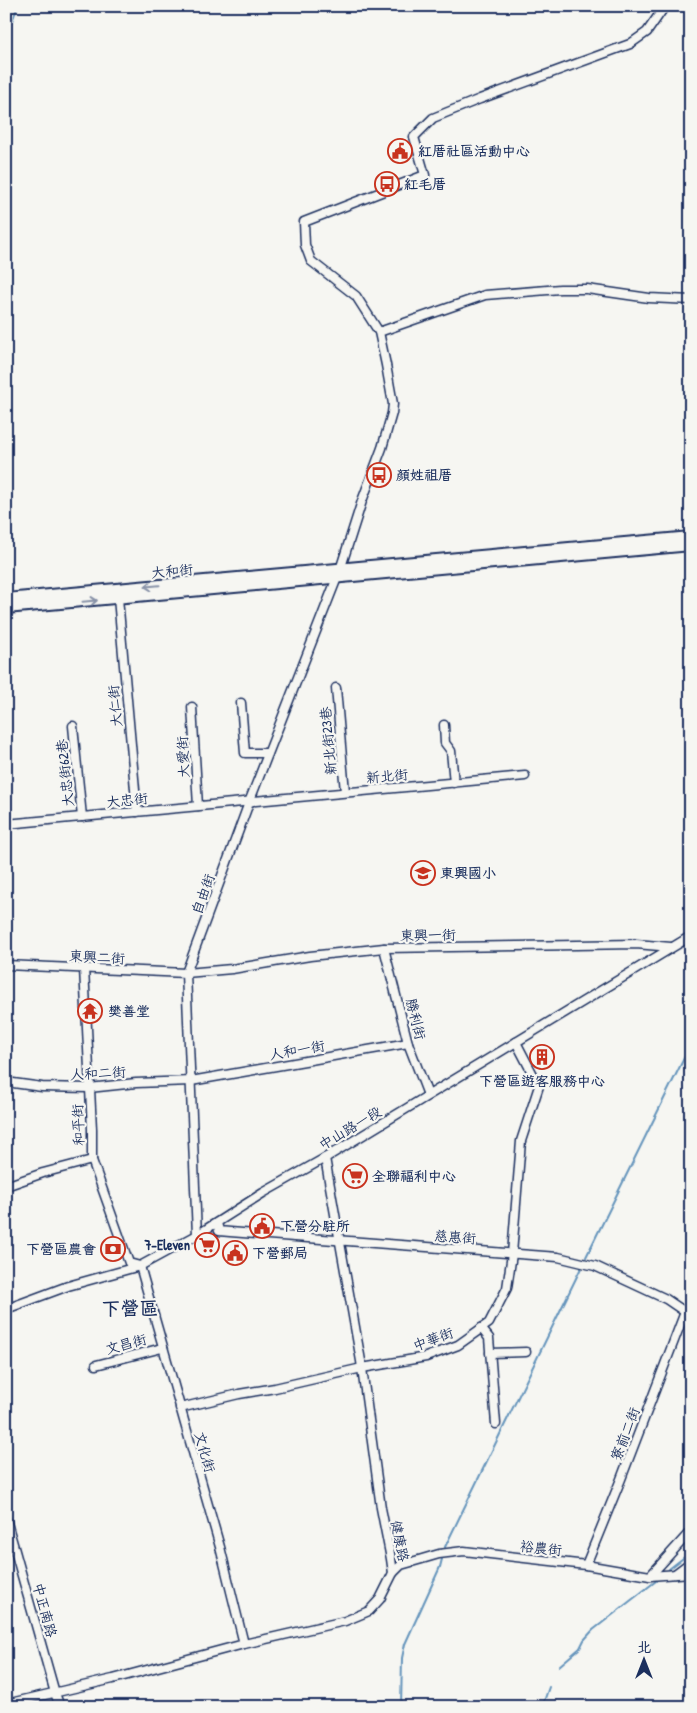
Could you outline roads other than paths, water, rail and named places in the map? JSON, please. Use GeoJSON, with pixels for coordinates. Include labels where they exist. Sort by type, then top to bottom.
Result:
{"type":"FeatureCollection","features":[{"type":"Feature","properties":{"kind":"main road"},"geometry":{"type":"LineString","coordinates":[[337,574],[691,537]]}},
{"type":"Feature","properties":{"kind":"main road"},"geometry":{"type":"LineString","coordinates":[[337,574],[691,545]]}},
{"type":"Feature","properties":{"kind":"main road","name":"大和街"},"geometry":{"type":"LineString","coordinates":[[6,608],[337,574]]}},
{"type":"Feature","properties":{"kind":"main road","name":"大和街"},"geometry":{"type":"LineString","coordinates":[[6,599],[337,574]]}},
{"type":"Feature","properties":{"kind":"street"},"geometry":{"type":"LineString","coordinates":[[665,6],[647,32],[630,44],[433,118],[414,137],[425,175],[304,222],[305,245],[311,261],[356,296],[379,332],[485,295],[560,289],[587,289],[649,298],[691,300]]}},
{"type":"Feature","properties":{"kind":"street","name":"自由街"},"geometry":{"type":"LineString","coordinates":[[197,1235],[186,974],[250,800],[337,574],[382,448],[393,404],[379,332]]}},
{"type":"Feature","properties":{"kind":"street","name":"大仁街"},"geometry":{"type":"LineString","coordinates":[[118,598],[137,812]]}},
{"type":"Feature","properties":{"kind":"street","name":"新北街23巷"},"geometry":{"type":"LineString","coordinates":[[336,688],[345,792]]}},
{"type":"Feature","properties":{"kind":"street"},"geometry":{"type":"LineString","coordinates":[[242,703],[245,753],[268,753]]}},
{"type":"Feature","properties":{"kind":"street","name":"大愛街"},"geometry":{"type":"LineString","coordinates":[[192,707],[198,806]]}},
{"type":"Feature","properties":{"kind":"street"},"geometry":{"type":"LineString","coordinates":[[444,725],[445,743],[450,751],[454,783]]}},
{"type":"Feature","properties":{"kind":"street","name":"大忠街62巷"},"geometry":{"type":"LineString","coordinates":[[73,726],[82,817]]}},
{"type":"Feature","properties":{"kind":"street","name":"新北街"},"geometry":{"type":"LineString","coordinates":[[250,800],[525,776]]}},
{"type":"Feature","properties":{"kind":"street","name":"大忠街"},"geometry":{"type":"LineString","coordinates":[[6,824],[250,800]]}},
{"type":"Feature","properties":{"kind":"street","name":"中山路一段"},"geometry":{"type":"LineString","coordinates":[[6,1308],[68,1286],[140,1266],[197,1235],[263,1193],[325,1158],[691,936]]}},
{"type":"Feature","properties":{"kind":"street","name":"東興一街"},"geometry":{"type":"LineString","coordinates":[[186,974],[232,969],[310,956],[384,948],[636,944],[671,947]]}},
{"type":"Feature","properties":{"kind":"street","name":"勝利街"},"geometry":{"type":"LineString","coordinates":[[384,948],[408,1044],[428,1095]]}},
{"type":"Feature","properties":{"kind":"street","name":"東興二街"},"geometry":{"type":"LineString","coordinates":[[6,965],[186,974]]}},
{"type":"Feature","properties":{"kind":"street","name":"和平街"},"geometry":{"type":"LineString","coordinates":[[84,968],[92,1160],[129,1263],[140,1266]]}},
{"type":"Feature","properties":{"kind":"street","name":"中華街"},"geometry":{"type":"LineString","coordinates":[[180,1408],[362,1368],[426,1357],[458,1345],[489,1322],[507,1288],[512,1254],[521,1141],[539,1086],[516,1042]]}},
{"type":"Feature","properties":{"kind":"street","name":"人和一街"},"geometry":{"type":"LineString","coordinates":[[191,1081],[408,1044]]}},
{"type":"Feature","properties":{"kind":"street","name":"人和二街"},"geometry":{"type":"LineString","coordinates":[[6,1082],[42,1087],[89,1088],[136,1083],[191,1081]]}},
{"type":"Feature","properties":{"kind":"street","name":"健康路"},"geometry":{"type":"LineString","coordinates":[[6,1704],[244,1644],[344,1621],[369,1610],[380,1599],[393,1573],[381,1508],[362,1368],[338,1241],[325,1158]]}},
{"type":"Feature","properties":{"kind":"street"},"geometry":{"type":"LineString","coordinates":[[6,1186],[42,1173],[92,1160]]}},
{"type":"Feature","properties":{"kind":"street","name":"慈惠街"},"geometry":{"type":"LineString","coordinates":[[217,1223],[219,1231],[224,1232],[512,1254],[588,1263],[666,1299],[688,1314]]}},
{"type":"Feature","properties":{"kind":"street","name":"文化街"},"geometry":{"type":"LineString","coordinates":[[140,1266],[220,1547],[244,1644]]}},
{"type":"Feature","properties":{"kind":"street","name":"寮前二街"},"geometry":{"type":"LineString","coordinates":[[586,1565],[688,1314]]}},
{"type":"Feature","properties":{"kind":"street"},"geometry":{"type":"LineString","coordinates":[[481,1328],[489,1338],[496,1424]]}},
{"type":"Feature","properties":{"kind":"street","name":"文昌街"},"geometry":{"type":"LineString","coordinates":[[96,1365],[162,1348]]}},
{"type":"Feature","properties":{"kind":"street"},"geometry":{"type":"LineString","coordinates":[[490,1353],[526,1352]]}},
{"type":"Feature","properties":{"kind":"street","name":"中正南路"},"geometry":{"type":"LineString","coordinates":[[6,1519],[60,1707]]}},
{"type":"Feature","properties":{"kind":"street"},"geometry":{"type":"LineString","coordinates":[[650,1576],[691,1531]]}},
{"type":"Feature","properties":{"kind":"street","name":"裕農街"},"geometry":{"type":"LineString","coordinates":[[393,1573],[401,1565],[439,1554],[464,1551],[586,1565],[650,1576],[691,1572]]}},
{"type":"Feature","properties":{"kind":"street"},"geometry":{"type":"LineString","coordinates":[[676,1574],[691,1562]]}},
{"type":"Feature","properties":{"kind":"waterway"},"geometry":{"type":"LineString","coordinates":[[6,36],[18,6]]}},
{"type":"Feature","properties":{"kind":"waterway"},"geometry":{"type":"LineString","coordinates":[[586,1257],[691,1044]]}},
{"type":"Feature","properties":{"kind":"waterway"},"geometry":{"type":"LineString","coordinates":[[445,1547],[581,1268]]}},
{"type":"Feature","properties":{"kind":"waterway"},"geometry":{"type":"LineString","coordinates":[[669,1569],[691,1552]]}},
{"type":"Feature","properties":{"kind":"waterway"},"geometry":{"type":"LineString","coordinates":[[401,1707],[402,1658],[405,1644],[442,1559]]}},
{"type":"Feature","properties":{"kind":"waterway"},"geometry":{"type":"LineString","coordinates":[[559,1666],[580,1648],[593,1630],[656,1581]]}},
{"type":"Feature","properties":{"kind":"waterway"},"geometry":{"type":"LineString","coordinates":[[542,1707],[549,1687]]}},
{"type":"Feature","properties":{"kind":"place","name":"紅厝社區活動中心"},"geometry":{"type":"Point","coordinates":[400,151]}},
{"type":"Feature","properties":{"kind":"place","name":"紅毛厝"},"geometry":{"type":"Point","coordinates":[387,184]}},
{"type":"Feature","properties":{"kind":"place","name":"顏姓祖厝"},"geometry":{"type":"Point","coordinates":[379,475]}},
{"type":"Feature","properties":{"kind":"place","name":"東興國小"},"geometry":{"type":"Point","coordinates":[423,873]}},
{"type":"Feature","properties":{"kind":"place","name":"樊善堂"},"geometry":{"type":"Point","coordinates":[90,1011]}},
{"type":"Feature","properties":{"kind":"place","name":"下營區遊客服務中心"},"geometry":{"type":"Point","coordinates":[542,1057]}},
{"type":"Feature","properties":{"kind":"place","name":"全聯福利中心"},"geometry":{"type":"Point","coordinates":[355,1176]}},
{"type":"Feature","properties":{"kind":"place","name":"下營分駐所"},"geometry":{"type":"Point","coordinates":[262,1226]}},
{"type":"Feature","properties":{"kind":"place","name":"7-Eleven"},"geometry":{"type":"Point","coordinates":[207,1245]}},
{"type":"Feature","properties":{"kind":"place","name":"下營區農會"},"geometry":{"type":"Point","coordinates":[113,1249]}},
{"type":"Feature","properties":{"kind":"place","name":"下營郵局"},"geometry":{"type":"Point","coordinates":[235,1253]}},
{"type":"Feature","properties":{"kind":"district","name":"下營區"},"geometry":{"type":"Point","coordinates":[130,1308]}}]}
